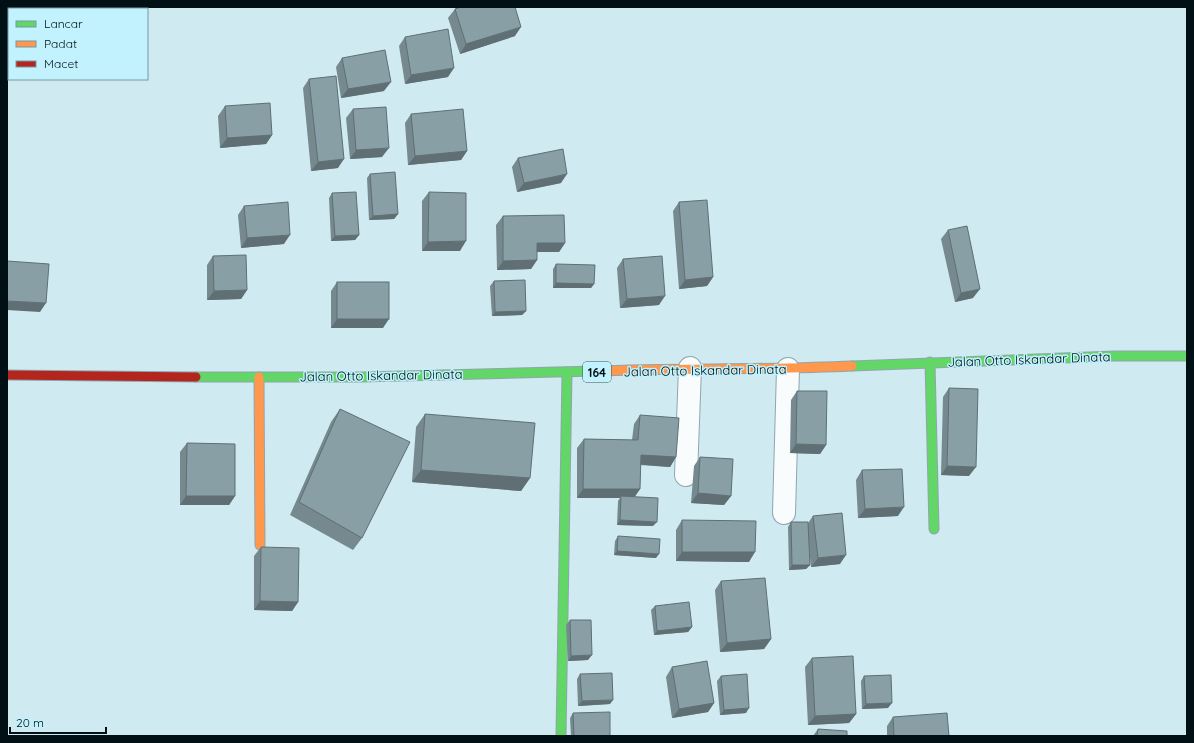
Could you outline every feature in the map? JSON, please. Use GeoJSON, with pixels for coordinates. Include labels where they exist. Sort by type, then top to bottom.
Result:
{"type":"FeatureCollection","features":[{"type":"Feature","properties":{"kind":"main road","name":"Jalan Otto Iskandar Dinata"},"geometry":{"type":"LineString","coordinates":[[7,375],[259,377],[567,372],[690,368],[788,369],[930,362],[1115,356],[1187,356]]}},
{"type":"Feature","properties":{"kind":"main road"},"geometry":{"type":"LineString","coordinates":[[930,362],[934,529]]}},
{"type":"Feature","properties":{"kind":"main road"},"geometry":{"type":"LineString","coordinates":[[561,736],[567,372]]}},
{"type":"Feature","properties":{"kind":"main road"},"geometry":{"type":"LineString","coordinates":[[259,377],[260,545]]}},
{"type":"Feature","properties":{"kind":"street"},"geometry":{"type":"LineString","coordinates":[[686,475],[690,368]]}},
{"type":"Feature","properties":{"kind":"street"},"geometry":{"type":"LineString","coordinates":[[784,513],[788,369]]}},
{"type":"Feature","properties":{"kind":"building"},"geometry":{"type":"Polygon","coordinates":[[[461,7],[515,7],[521,27],[466,44],[455,9],[461,7]]]}},
{"type":"Feature","properties":{"kind":"building"},"geometry":{"type":"Polygon","coordinates":[[[448,29],[454,68],[411,75],[405,37],[448,29]]]}},
{"type":"Feature","properties":{"kind":"building"},"geometry":{"type":"Polygon","coordinates":[[[385,50],[391,82],[348,89],[342,58],[385,50]]]}},
{"type":"Feature","properties":{"kind":"building"},"geometry":{"type":"Polygon","coordinates":[[[336,76],[344,159],[318,162],[309,79],[336,76]]]}},
{"type":"Feature","properties":{"kind":"building"},"geometry":{"type":"Polygon","coordinates":[[[270,103],[272,135],[227,138],[225,106],[270,103]]]}},
{"type":"Feature","properties":{"kind":"building"},"geometry":{"type":"Polygon","coordinates":[[[386,107],[389,148],[356,150],[353,109],[386,107]]]}},
{"type":"Feature","properties":{"kind":"building"},"geometry":{"type":"Polygon","coordinates":[[[463,109],[467,151],[415,156],[411,114],[463,109]]]}},
{"type":"Feature","properties":{"kind":"building"},"geometry":{"type":"Polygon","coordinates":[[[563,149],[567,174],[524,183],[518,158],[563,149]]]}},
{"type":"Feature","properties":{"kind":"building"},"geometry":{"type":"Polygon","coordinates":[[[395,172],[398,214],[373,216],[370,174],[395,172]]]}},
{"type":"Feature","properties":{"kind":"building"},"geometry":{"type":"Polygon","coordinates":[[[356,192],[359,235],[335,236],[332,193],[356,192]]]}},
{"type":"Feature","properties":{"kind":"building"},"geometry":{"type":"Polygon","coordinates":[[[429,192],[466,193],[466,241],[428,242],[429,192]]]}},
{"type":"Feature","properties":{"kind":"building"},"geometry":{"type":"Polygon","coordinates":[[[707,200],[713,277],[685,280],[679,202],[707,200]]]}},
{"type":"Feature","properties":{"kind":"building"},"geometry":{"type":"Polygon","coordinates":[[[288,202],[290,235],[247,238],[244,206],[288,202]]]}},
{"type":"Feature","properties":{"kind":"building"},"geometry":{"type":"Polygon","coordinates":[[[564,215],[565,243],[537,243],[537,260],[503,261],[503,216],[564,215]]]}},
{"type":"Feature","properties":{"kind":"building"},"geometry":{"type":"Polygon","coordinates":[[[967,226],[980,289],[961,293],[948,230],[967,226]]]}},
{"type":"Feature","properties":{"kind":"building"},"geometry":{"type":"Polygon","coordinates":[[[246,255],[247,290],[214,291],[213,256],[246,255]]]}},
{"type":"Feature","properties":{"kind":"building"},"geometry":{"type":"Polygon","coordinates":[[[662,256],[665,296],[627,299],[623,259],[662,256]]]}},
{"type":"Feature","properties":{"kind":"building"},"geometry":{"type":"Polygon","coordinates":[[[7,261],[49,264],[46,303],[7,301],[7,261]]]}},
{"type":"Feature","properties":{"kind":"building"},"geometry":{"type":"Polygon","coordinates":[[[556,264],[595,265],[594,284],[556,283],[556,264]]]}},
{"type":"Feature","properties":{"kind":"building"},"geometry":{"type":"Polygon","coordinates":[[[525,280],[526,311],[495,312],[494,281],[525,280]]]}},
{"type":"Feature","properties":{"kind":"building"},"geometry":{"type":"Polygon","coordinates":[[[337,282],[389,282],[389,319],[337,319],[337,282]]]}},
{"type":"Feature","properties":{"kind":"building"},"geometry":{"type":"Polygon","coordinates":[[[949,388],[978,389],[976,467],[947,466],[949,388]]]}},
{"type":"Feature","properties":{"kind":"building"},"geometry":{"type":"Polygon","coordinates":[[[797,391],[827,391],[826,445],[796,444],[797,391]]]}},
{"type":"Feature","properties":{"kind":"building"},"geometry":{"type":"Polygon","coordinates":[[[340,409],[410,442],[362,538],[299,502],[340,409]]]}},
{"type":"Feature","properties":{"kind":"building"},"geometry":{"type":"Polygon","coordinates":[[[425,414],[535,423],[530,478],[421,470],[425,414]]]}},
{"type":"Feature","properties":{"kind":"building"},"geometry":{"type":"Polygon","coordinates":[[[640,415],[679,418],[676,457],[641,455],[640,489],[583,489],[584,439],[638,440],[640,415]]]}},
{"type":"Feature","properties":{"kind":"building"},"geometry":{"type":"Polygon","coordinates":[[[187,443],[235,444],[235,496],[186,496],[187,443]]]}},
{"type":"Feature","properties":{"kind":"building"},"geometry":{"type":"Polygon","coordinates":[[[700,457],[733,459],[731,496],[698,493],[700,457]]]}},
{"type":"Feature","properties":{"kind":"building"},"geometry":{"type":"Polygon","coordinates":[[[902,469],[904,507],[865,509],[862,470],[902,469]]]}},
{"type":"Feature","properties":{"kind":"building"},"geometry":{"type":"Polygon","coordinates":[[[621,496],[658,498],[657,522],[620,520],[621,496]]]}},
{"type":"Feature","properties":{"kind":"building"},"geometry":{"type":"Polygon","coordinates":[[[842,513],[846,555],[818,558],[813,516],[842,513]]]}},
{"type":"Feature","properties":{"kind":"building"},"geometry":{"type":"Polygon","coordinates":[[[682,520],[756,521],[755,552],[682,552],[682,520]]]}},
{"type":"Feature","properties":{"kind":"building"},"geometry":{"type":"Polygon","coordinates":[[[791,522],[808,522],[810,565],[792,565],[791,522]]]}},
{"type":"Feature","properties":{"kind":"building"},"geometry":{"type":"Polygon","coordinates":[[[618,536],[660,539],[659,554],[617,551],[618,536]]]}},
{"type":"Feature","properties":{"kind":"building"},"geometry":{"type":"Polygon","coordinates":[[[261,547],[299,548],[298,602],[260,601],[261,547]]]}},
{"type":"Feature","properties":{"kind":"building"},"geometry":{"type":"Polygon","coordinates":[[[765,578],[771,639],[727,643],[721,581],[765,578]]]}},
{"type":"Feature","properties":{"kind":"building"},"geometry":{"type":"Polygon","coordinates":[[[689,602],[692,627],[657,631],[655,606],[689,602]]]}},
{"type":"Feature","properties":{"kind":"building"},"geometry":{"type":"Polygon","coordinates":[[[570,620],[591,620],[592,655],[571,656],[570,620]]]}},
{"type":"Feature","properties":{"kind":"building"},"geometry":{"type":"Polygon","coordinates":[[[853,656],[856,714],[815,716],[812,658],[853,656]]]}},
{"type":"Feature","properties":{"kind":"building"},"geometry":{"type":"Polygon","coordinates":[[[707,661],[714,703],[679,709],[672,667],[707,661]]]}},
{"type":"Feature","properties":{"kind":"building"},"geometry":{"type":"Polygon","coordinates":[[[612,673],[613,700],[582,701],[580,674],[612,673]]]}},
{"type":"Feature","properties":{"kind":"building"},"geometry":{"type":"Polygon","coordinates":[[[747,674],[749,708],[724,710],[721,676],[747,674]]]}},
{"type":"Feature","properties":{"kind":"building"},"geometry":{"type":"Polygon","coordinates":[[[891,675],[892,703],[866,704],[864,676],[891,675]]]}},
{"type":"Feature","properties":{"kind":"building"},"geometry":{"type":"Polygon","coordinates":[[[610,712],[610,736],[574,736],[573,713],[610,712]]]}},
{"type":"Feature","properties":{"kind":"building"},"geometry":{"type":"Polygon","coordinates":[[[947,713],[949,736],[894,736],[893,717],[947,713]]]}},
{"type":"Feature","properties":{"kind":"building"},"geometry":{"type":"Polygon","coordinates":[[[818,729],[847,731],[847,736],[817,736],[818,729]]]}},
{"type":"Feature","properties":{"kind":"traffic: fast"},"geometry":{"type":"LineString","coordinates":[[852,366],[1115,356],[1187,356]]}},
{"type":"Feature","properties":{"kind":"traffic: fast"},"geometry":{"type":"LineString","coordinates":[[930,362],[934,529]]}},
{"type":"Feature","properties":{"kind":"traffic: fast"},"geometry":{"type":"LineString","coordinates":[[196,377],[362,377],[595,371]]}},
{"type":"Feature","properties":{"kind":"traffic: fast"},"geometry":{"type":"LineString","coordinates":[[561,736],[567,372]]}},
{"type":"Feature","properties":{"kind":"traffic: slow"},"geometry":{"type":"LineString","coordinates":[[595,371],[852,366]]}},
{"type":"Feature","properties":{"kind":"traffic: slow"},"geometry":{"type":"LineString","coordinates":[[259,377],[260,545]]}},
{"type":"Feature","properties":{"kind":"traffic: jam"},"geometry":{"type":"LineString","coordinates":[[7,375],[196,377]]}}]}
